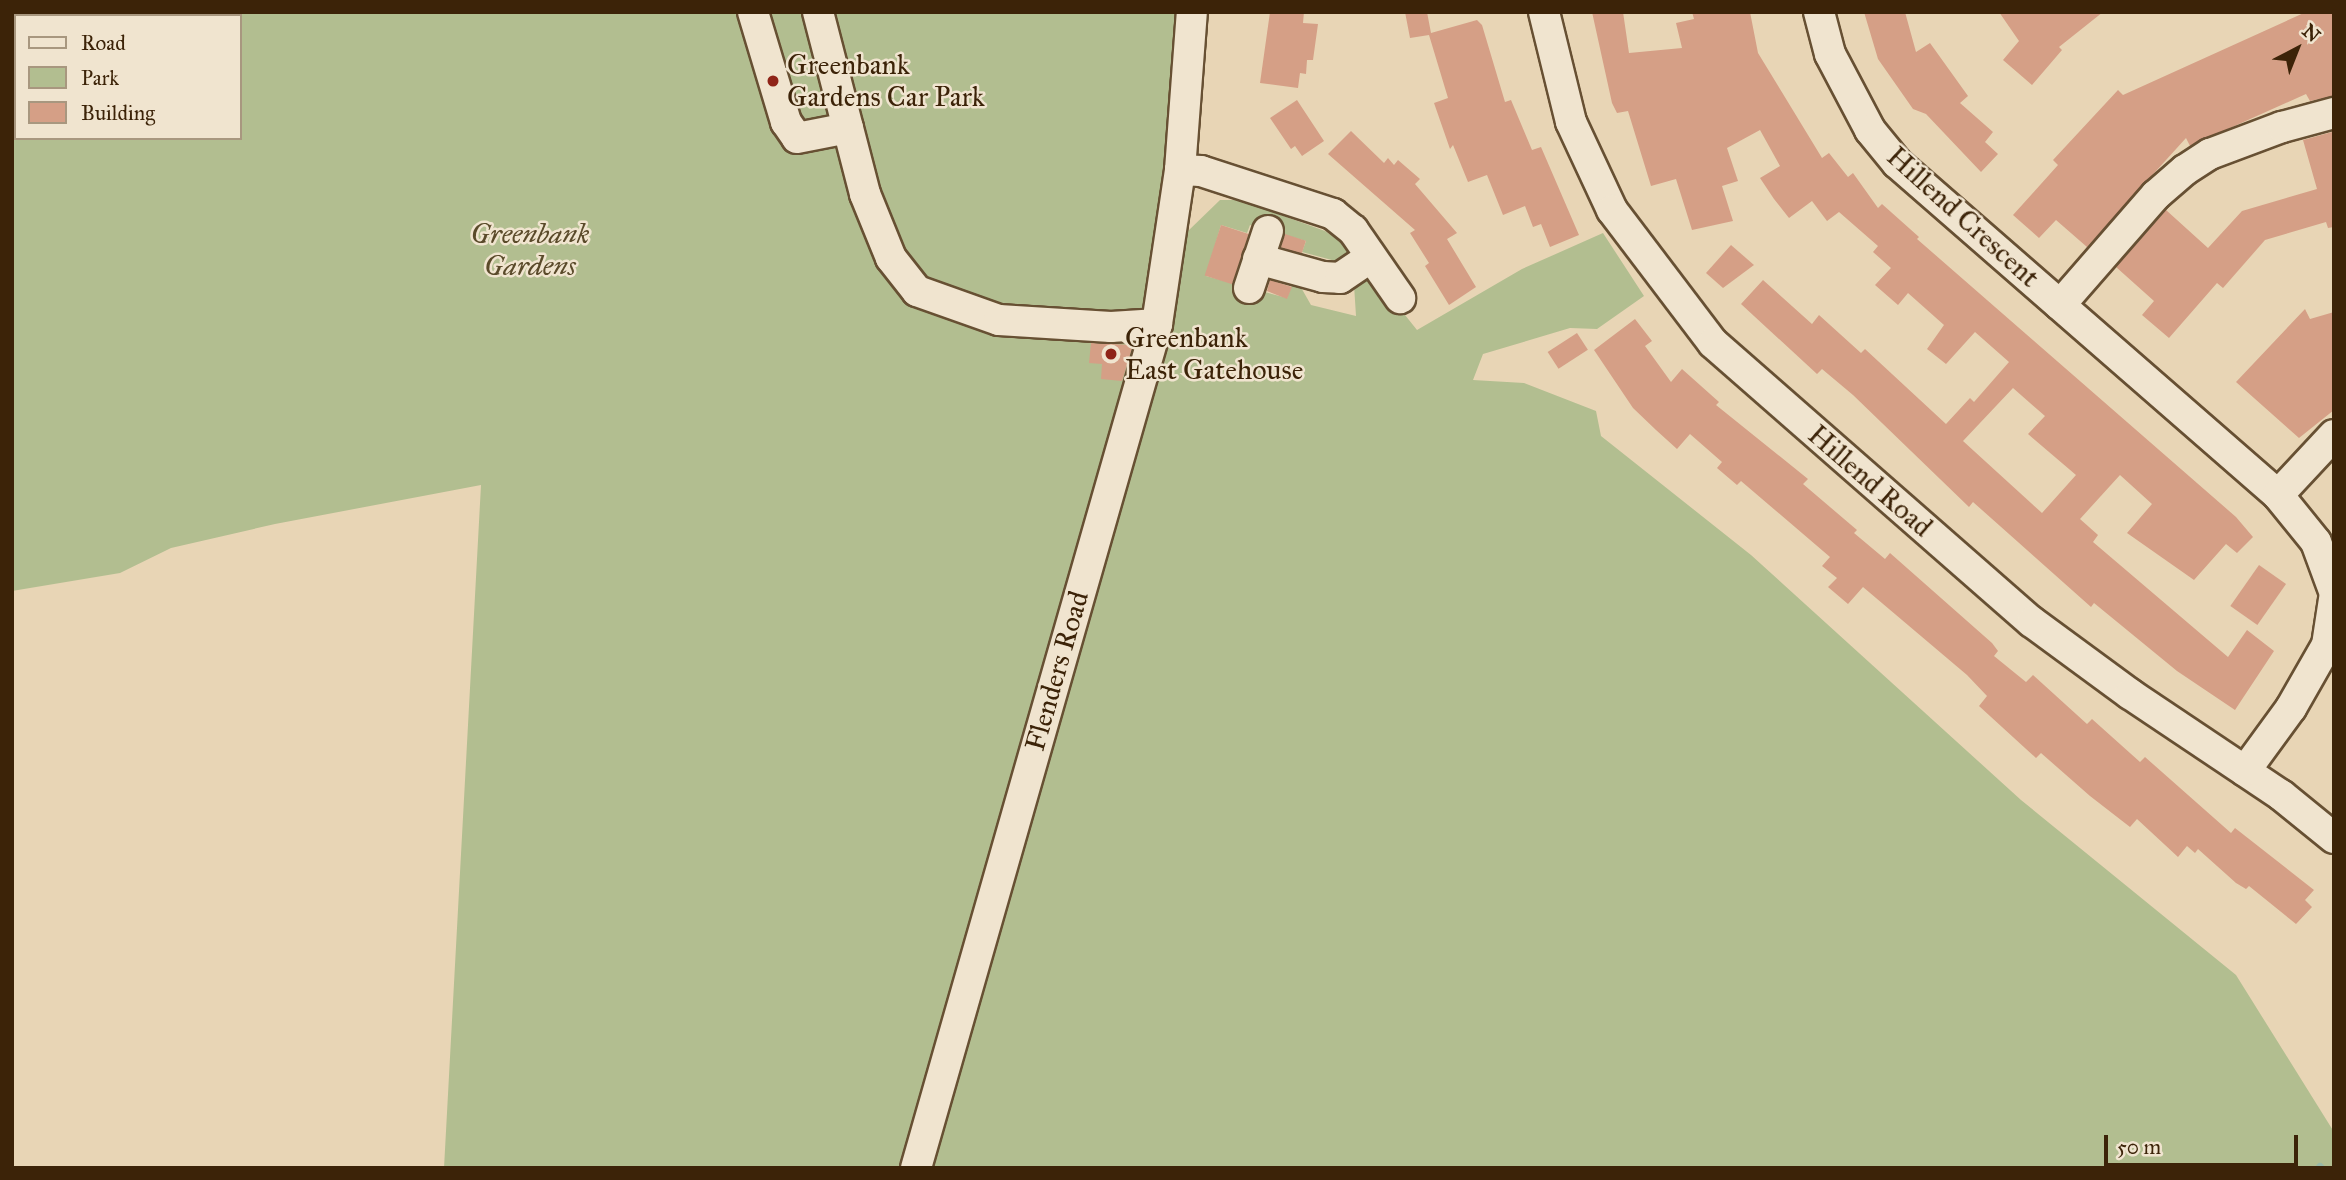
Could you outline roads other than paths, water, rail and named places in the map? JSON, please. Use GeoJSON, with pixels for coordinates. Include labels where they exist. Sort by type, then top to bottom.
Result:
{"type":"FeatureCollection","features":[{"type":"Feature","properties":{"kind":"street"},"geometry":{"type":"LineString","coordinates":[[753,12],[786,122],[797,138],[848,128]]}},
{"type":"Feature","properties":{"kind":"street"},"geometry":{"type":"LineString","coordinates":[[818,12],[865,194],[891,258],[907,281],[927,299],[999,320],[1111,327],[1157,324]]}},
{"type":"Feature","properties":{"kind":"street","name":"Flenders Road"},"geometry":{"type":"LineString","coordinates":[[916,1168],[1157,324],[1180,170],[1192,12]]}},
{"type":"Feature","properties":{"kind":"street","name":"Hillend Road"},"geometry":{"type":"LineString","coordinates":[[1544,12],[1572,122],[1612,210],[1713,343],[2032,622],[2245,771],[2334,838]]}},
{"type":"Feature","properties":{"kind":"street","name":"Hillend Crescent"},"geometry":{"type":"LineString","coordinates":[[1819,12],[1830,54],[1870,130],[1897,163],[2278,495],[2316,542],[2334,591]]}},
{"type":"Feature","properties":{"kind":"street","name":"Hillend Crescent"},"geometry":{"type":"LineString","coordinates":[[2060,305],[2156,195],[2185,170],[2222,150],[2334,113]]}},
{"type":"Feature","properties":{"kind":"street"},"geometry":{"type":"LineString","coordinates":[[1180,170],[1201,171],[1317,206],[1353,230],[1400,298]]}},
{"type":"Feature","properties":{"kind":"street"},"geometry":{"type":"LineString","coordinates":[[1249,288],[1268,231]]}},
{"type":"Feature","properties":{"kind":"street"},"geometry":{"type":"LineString","coordinates":[[1258,259],[1322,277],[1340,278],[1371,257]]}},
{"type":"Feature","properties":{"kind":"street"},"geometry":{"type":"LineString","coordinates":[[2278,495],[2334,435]]}},
{"type":"Feature","properties":{"kind":"street"},"geometry":{"type":"LineString","coordinates":[[2245,771],[2291,708],[2327,645],[2334,599]]}},
{"type":"Feature","properties":{"kind":"place","name":"Greenbank Gardens Car Park"},"geometry":{"type":"Point","coordinates":[773,81]}},
{"type":"Feature","properties":{"kind":"place","name":"Greenbank East Gatehouse"},"geometry":{"type":"Point","coordinates":[1111,354]}},
{"type":"Feature","properties":{"kind":"park label","name":"Greenbank Gardens"},"geometry":{"type":"Point","coordinates":[530,250]}}]}
